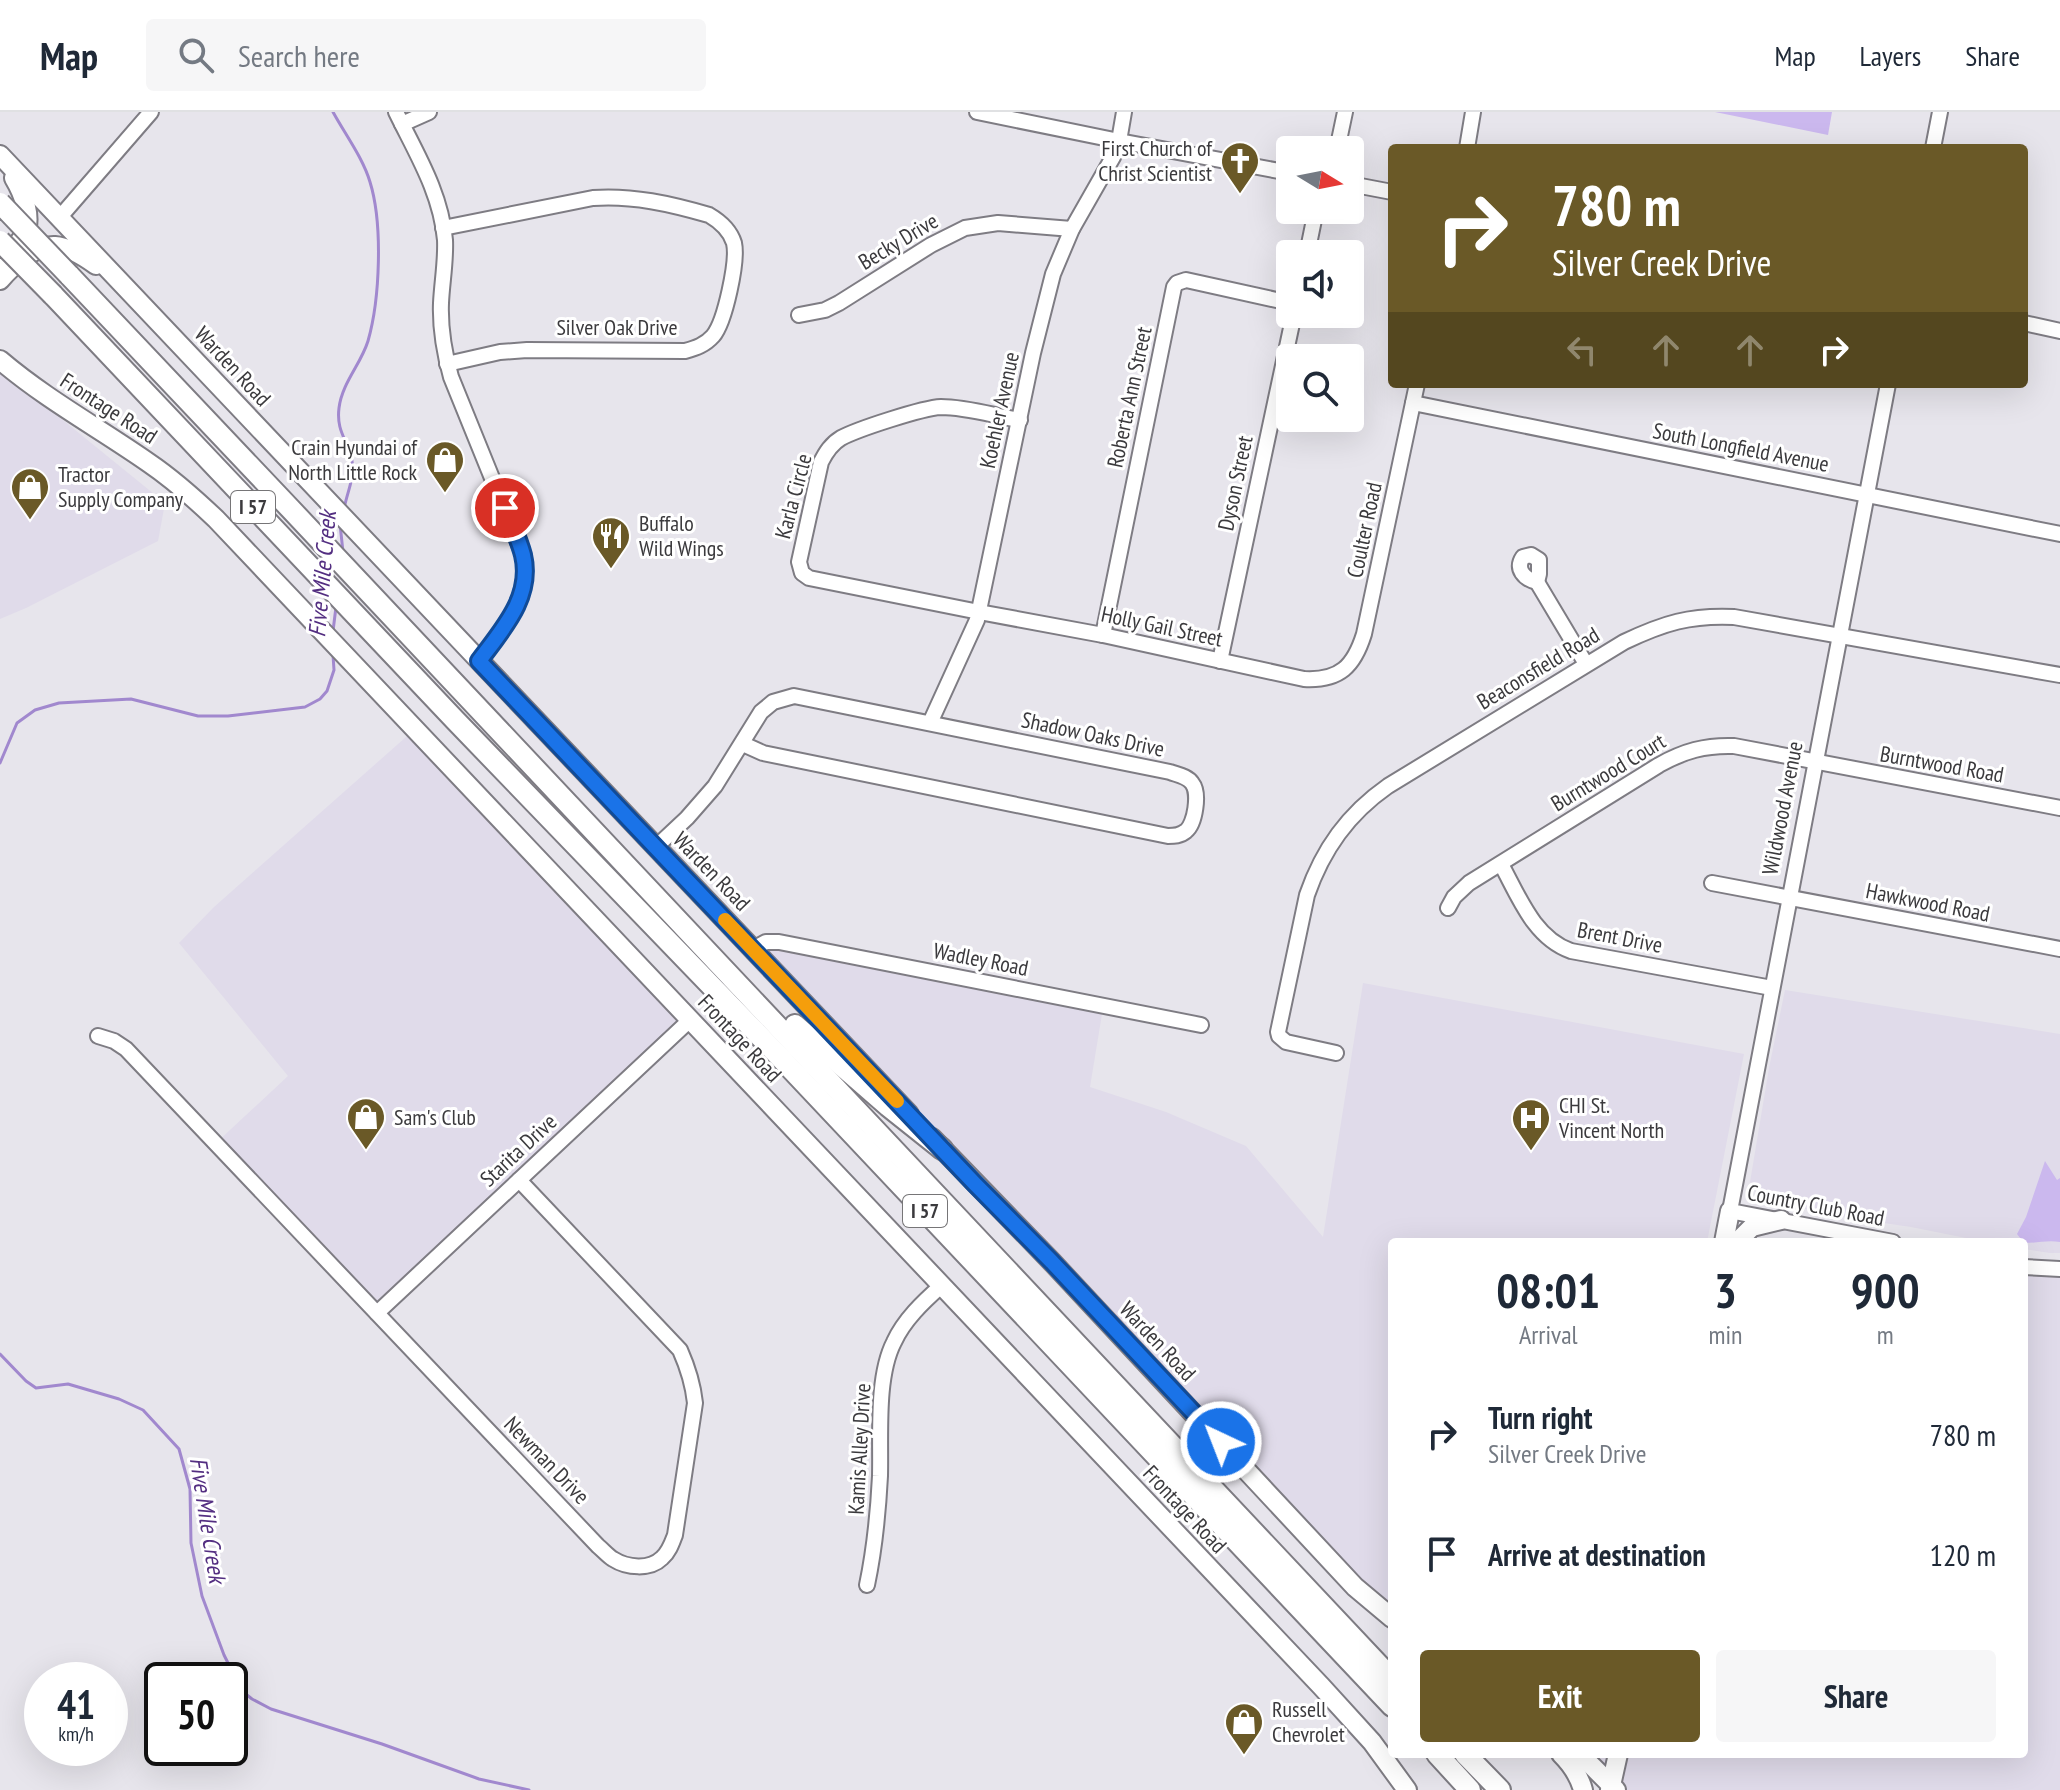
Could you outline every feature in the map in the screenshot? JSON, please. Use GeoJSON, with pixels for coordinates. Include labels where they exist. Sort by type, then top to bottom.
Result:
{"type":"FeatureCollection","features":[{"type":"Feature","properties":{"kind":"highway","name":"I 57"},"geometry":{"type":"LineString","coordinates":[[0,203],[1075,1339],[1388,1675]]}},
{"type":"Feature","properties":{"kind":"highway","name":"I 57"},"geometry":{"type":"LineString","coordinates":[[0,241],[777,1054],[1388,1702]]}},
{"type":"Feature","properties":{"kind":"highway"},"geometry":{"type":"LineString","coordinates":[[706,948],[942,1149]]}},
{"type":"Feature","properties":{"kind":"highway"},"geometry":{"type":"LineString","coordinates":[[1441,1758],[1470,1790]]}},
{"type":"Feature","properties":{"kind":"highway"},"geometry":{"type":"LineString","coordinates":[[1469,1758],[1500,1790]]}},
{"type":"Feature","properties":{"kind":"main road","name":"Warden Road"},"geometry":{"type":"LineString","coordinates":[[0,155],[1052,1262],[1355,1587],[1388,1615]]}},
{"type":"Feature","properties":{"kind":"main road"},"geometry":{"type":"LineString","coordinates":[[0,155],[19,185],[26,206],[27,223],[24,235],[0,263]]}},
{"type":"Feature","properties":{"kind":"main road"},"geometry":{"type":"LineString","coordinates":[[0,280],[39,249],[54,246],[70,250],[119,279]]}},
{"type":"Feature","properties":{"kind":"main road"},"geometry":{"type":"LineString","coordinates":[[0,349],[22,379]]}},
{"type":"Feature","properties":{"kind":"main road","name":"Frontage Road"},"geometry":{"type":"LineString","coordinates":[[0,360],[67,411],[151,464],[216,519],[1348,1715],[1407,1790]]}},
{"type":"Feature","properties":{"kind":"main road","name":"Wildwood Avenue"},"geometry":{"type":"LineString","coordinates":[[1725,1238],[1730,1211]]}},
{"type":"Feature","properties":{"kind":"main road"},"geometry":{"type":"LineString","coordinates":[[1741,1238],[1752,1227],[1781,1220]]}},
{"type":"Feature","properties":{"kind":"main road"},"geometry":{"type":"LineString","coordinates":[[1564,1758],[1576,1772],[1583,1790]]}},
{"type":"Feature","properties":{"kind":"main road"},"geometry":{"type":"LineString","coordinates":[[1584,1758],[1613,1788]]}},
{"type":"Feature","properties":{"kind":"main road"},"geometry":{"type":"LineString","coordinates":[[1613,1788],[1617,1758]]}},
{"type":"Feature","properties":{"kind":"street"},"geometry":{"type":"LineString","coordinates":[[429,112],[399,118],[434,191],[443,228],[445,252],[441,324],[447,364],[520,545],[525,567],[524,586],[517,605],[479,661]]}},
{"type":"Feature","properties":{"kind":"street"},"geometry":{"type":"LineString","coordinates":[[977,112],[1276,170]]}},
{"type":"Feature","properties":{"kind":"street","name":"Koehler Avenue"},"geometry":{"type":"LineString","coordinates":[[930,723],[977,620],[1053,274],[1072,229],[1113,157],[1124,112]]}},
{"type":"Feature","properties":{"kind":"street"},"geometry":{"type":"LineString","coordinates":[[1340,136],[1345,112]]}},
{"type":"Feature","properties":{"kind":"street"},"geometry":{"type":"LineString","coordinates":[[1468,144],[1473,112]]}},
{"type":"Feature","properties":{"kind":"street"},"geometry":{"type":"LineString","coordinates":[[1934,144],[1940,112]]}},
{"type":"Feature","properties":{"kind":"street"},"geometry":{"type":"LineString","coordinates":[[60,217],[147,114]]}},
{"type":"Feature","properties":{"kind":"street"},"geometry":{"type":"LineString","coordinates":[[1364,187],[1388,191]]}},
{"type":"Feature","properties":{"kind":"street","name":"Silver Oak Drive"},"geometry":{"type":"LineString","coordinates":[[443,228],[615,196],[709,215],[729,231],[735,251],[722,318],[711,338],[698,347],[685,351],[527,350],[500,352],[447,364]]}},
{"type":"Feature","properties":{"kind":"street","name":"Becky Drive"},"geometry":{"type":"LineString","coordinates":[[799,315],[825,310],[839,303],[931,245],[965,228],[998,223],[1072,229]]}},
{"type":"Feature","properties":{"kind":"street","name":"Roberta Ann Street"},"geometry":{"type":"LineString","coordinates":[[1103,635],[1174,287],[1186,280],[1276,300]]}},
{"type":"Feature","properties":{"kind":"street"},"geometry":{"type":"LineString","coordinates":[[2028,324],[2060,331]]}},
{"type":"Feature","properties":{"kind":"street","name":"Dyson Street"},"geometry":{"type":"LineString","coordinates":[[1220,661],[1291,328]]}},
{"type":"Feature","properties":{"kind":"street","name":"Coulter Road"},"geometry":{"type":"LineString","coordinates":[[1335,675],[1352,661],[1364,634],[1416,388]]}},
{"type":"Feature","properties":{"kind":"street","name":"Wildwood Avenue"},"geometry":{"type":"LineString","coordinates":[[1730,1211],[1887,388]]}},
{"type":"Feature","properties":{"kind":"street","name":"South Longfield Avenue"},"geometry":{"type":"LineString","coordinates":[[1413,403],[2060,534]]}},
{"type":"Feature","properties":{"kind":"street","name":"Karla Circle"},"geometry":{"type":"LineString","coordinates":[[979,612],[809,578],[802,573],[799,562],[821,462],[826,451],[840,439],[938,407],[1020,420]]}},
{"type":"Feature","properties":{"kind":"street"},"geometry":{"type":"LineString","coordinates":[[1537,582],[1586,664]]}},
{"type":"Feature","properties":{"kind":"street","name":"Holly Gail Street"},"geometry":{"type":"LineString","coordinates":[[979,612],[1103,635],[1304,679],[1323,679],[1335,675]]}},
{"type":"Feature","properties":{"kind":"street","name":"Beaconsfield Road"},"geometry":{"type":"LineString","coordinates":[[1336,1053],[1286,1042],[1278,1032],[1307,895],[1332,841],[1357,811],[1388,786],[1586,664],[1655,627],[1702,617],[1734,617],[2060,675]]}},
{"type":"Feature","properties":{"kind":"street","name":"Shadow Oaks Drive"},"geometry":{"type":"LineString","coordinates":[[656,847],[715,786],[766,707],[794,696],[1170,772],[1191,781],[1197,794],[1190,826],[1178,835],[1168,836],[763,753],[743,744]]}},
{"type":"Feature","properties":{"kind":"street","name":"Burntwood Court"},"geometry":{"type":"LineString","coordinates":[[1448,908],[1454,897],[1469,883],[1659,765],[1691,749],[1734,746],[1816,763]]}},
{"type":"Feature","properties":{"kind":"street","name":"Burntwood Road"},"geometry":{"type":"LineString","coordinates":[[1816,763],[2060,808]]}},
{"type":"Feature","properties":{"kind":"street","name":"Brent Drive"},"geometry":{"type":"LineString","coordinates":[[1501,864],[1537,927],[1560,947],[1772,988]]}},
{"type":"Feature","properties":{"kind":"street","name":"Hawkwood Road"},"geometry":{"type":"LineString","coordinates":[[1712,883],[2060,949]]}},
{"type":"Feature","properties":{"kind":"street","name":"Wadley Road"},"geometry":{"type":"LineString","coordinates":[[753,949],[766,942],[779,942],[1201,1025]]}},
{"type":"Feature","properties":{"kind":"street","name":"Starita Drive"},"geometry":{"type":"LineString","coordinates":[[377,1313],[690,1020]]}},
{"type":"Feature","properties":{"kind":"street","name":"Newman Drive"},"geometry":{"type":"LineString","coordinates":[[98,1036],[126,1049],[612,1559],[625,1565],[653,1564],[662,1559],[675,1535],[695,1403],[688,1367],[680,1350],[519,1180]]}},
{"type":"Feature","properties":{"kind":"street","name":"Country Club Road"},"geometry":{"type":"LineString","coordinates":[[1730,1211],[1873,1238]]}},
{"type":"Feature","properties":{"kind":"street"},"geometry":{"type":"LineString","coordinates":[[2028,1267],[2060,1269]]}},
{"type":"Feature","properties":{"kind":"street","name":"Kamis Alley Drive"},"geometry":{"type":"LineString","coordinates":[[867,1585],[876,1543],[881,1408],[888,1357],[900,1331],[941,1286]]}},
{"type":"Feature","properties":{"kind":"shaded area"},"geometry":{"type":"Polygon","coordinates":[[[1715,112],[1832,112],[1828,135],[1715,112]]]}},
{"type":"Feature","properties":{"kind":"shaded area"},"geometry":{"type":"Polygon","coordinates":[[[0,369],[165,503],[158,541],[0,619],[0,369]]]}},
{"type":"Feature","properties":{"kind":"shaded area"},"geometry":{"type":"Polygon","coordinates":[[[415,729],[690,1020],[377,1313],[216,1143],[288,1076],[179,943],[214,907],[415,729]]]}},
{"type":"Feature","properties":{"kind":"shaded area"},"geometry":{"type":"Polygon","coordinates":[[[760,944],[1102,1014],[1090,1087],[1166,1112],[1246,1146],[1323,1237],[1363,983],[1744,1054],[1708,1238],[1388,1238],[1388,1613],[760,944]]]}},
{"type":"Feature","properties":{"kind":"shaded area"},"geometry":{"type":"Polygon","coordinates":[[[1785,990],[2060,1034],[2060,1253],[2028,1250],[2028,1238],[1966,1238],[1829,1215],[1767,1199],[1750,1182],[1785,990]]]}},
{"type":"Feature","properties":{"kind":"shaded area"},"geometry":{"type":"Polygon","coordinates":[[[2045,1161],[2057,1180],[2060,1178],[2060,1242],[2028,1243],[2028,1238],[2020,1238],[2017,1234],[2045,1161]]]}},
{"type":"Feature","properties":{"kind":"shaded area"},"geometry":{"type":"Polygon","coordinates":[[[2028,1267],[2060,1269],[2060,1790],[1616,1790],[1576,1758],[2028,1758],[2028,1267]]]}},
{"type":"Feature","properties":{"kind":"waterway","name":"Five Mile Creek"},"geometry":{"type":"LineString","coordinates":[[333,112],[367,173],[374,199],[378,240],[372,324],[365,349],[344,390],[339,408],[339,423],[353,467],[344,509]]}},
{"type":"Feature","properties":{"kind":"waterway","name":"Five Mile Creek"},"geometry":{"type":"LineString","coordinates":[[340,524],[343,552]]}},
{"type":"Feature","properties":{"kind":"waterway","name":"Five Mile Creek"},"geometry":{"type":"LineString","coordinates":[[333,631],[336,607]]}},
{"type":"Feature","properties":{"kind":"waterway","name":"Five Mile Creek"},"geometry":{"type":"LineString","coordinates":[[0,763],[17,723],[35,710],[59,703],[131,699],[198,716],[228,716],[305,707],[327,691],[334,670],[333,655]]}},
{"type":"Feature","properties":{"kind":"waterway","name":"Five Mile Creek"},"geometry":{"type":"LineString","coordinates":[[0,1354],[36,1388],[68,1384],[119,1399],[143,1410],[179,1449],[190,1489],[191,1543],[202,1596],[224,1655],[242,1691],[271,1709],[479,1779],[529,1790]]}},
{"type":"Feature","properties":{"kind":"slow traffic"},"geometry":{"type":"LineString","coordinates":[[725,920],[897,1101]]}},
{"type":"Feature","properties":{"kind":"place","name":"First Church of Christ Scientist"},"geometry":{"type":"Point","coordinates":[1240,195]}},
{"type":"Feature","properties":{"kind":"place","name":"Crain Hyundai of North Little Rock"},"geometry":{"type":"Point","coordinates":[445,494]}},
{"type":"Feature","properties":{"kind":"place","name":"Tractor Supply Company"},"geometry":{"type":"Point","coordinates":[30,521]}},
{"type":"Feature","properties":{"kind":"place","name":"Buffalo Wild Wings"},"geometry":{"type":"Point","coordinates":[611,570]}},
{"type":"Feature","properties":{"kind":"place","name":"Sam's Club"},"geometry":{"type":"Point","coordinates":[366,1151]}},
{"type":"Feature","properties":{"kind":"place","name":"CHI St. Vincent North"},"geometry":{"type":"Point","coordinates":[1531,1152]}},
{"type":"Feature","properties":{"kind":"place","name":"Russell Chevrolet"},"geometry":{"type":"Point","coordinates":[1244,1756]}},
{"type":"Feature","properties":{"kind":"route"},"geometry":{"type":"LineString","coordinates":[[505,508],[524,557],[524,586],[510,618],[479,661],[1221,1442]]}}]}
